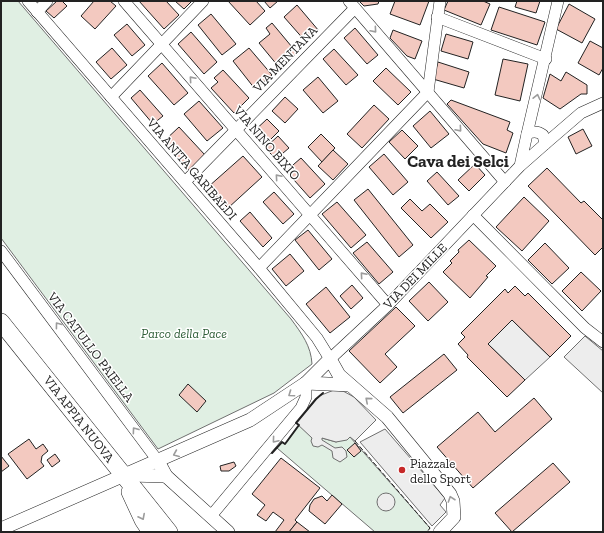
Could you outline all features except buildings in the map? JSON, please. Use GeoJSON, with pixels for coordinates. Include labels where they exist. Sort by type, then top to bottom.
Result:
{"type":"FeatureCollection","features":[{"type":"Feature","properties":{"kind":"main road","name":"VIA APPIA NUOVA"},"geometry":{"type":"LineString","coordinates":[[1,311],[35,364]]}},
{"type":"Feature","properties":{"kind":"main road","name":"VIA APPIA NUOVA"},"geometry":{"type":"LineString","coordinates":[[1,322],[123,475],[156,513],[169,532]]}},
{"type":"Feature","properties":{"kind":"main road","name":"VIA APPIA NUOVA"},"geometry":{"type":"LineString","coordinates":[[123,475],[143,520],[151,532]]}},
{"type":"Feature","properties":{"kind":"street","name":"VIA ANITA GARIBALDI"},"geometry":{"type":"LineString","coordinates":[[28,1],[259,268],[317,338],[330,359]]}},
{"type":"Feature","properties":{"kind":"street"},"geometry":{"type":"LineString","coordinates":[[37,12],[47,1]]}},
{"type":"Feature","properties":{"kind":"street","name":"VIA NINO BIXIO"},"geometry":{"type":"LineString","coordinates":[[124,1],[388,305]]}},
{"type":"Feature","properties":{"kind":"street"},"geometry":{"type":"LineString","coordinates":[[111,97],[203,1]]}},
{"type":"Feature","properties":{"kind":"street"},"geometry":{"type":"LineString","coordinates":[[259,268],[311,216],[428,92],[440,1]]}},
{"type":"Feature","properties":{"kind":"street"},"geometry":{"type":"LineString","coordinates":[[520,166],[546,59],[558,1]]}},
{"type":"Feature","properties":{"kind":"street"},"geometry":{"type":"LineString","coordinates":[[352,4],[505,182]]}},
{"type":"Feature","properties":{"kind":"street","name":"VIA MENTANA"},"geometry":{"type":"LineString","coordinates":[[185,182],[236,130],[352,4]]}},
{"type":"Feature","properties":{"kind":"street"},"geometry":{"type":"LineString","coordinates":[[437,17],[546,59]]}},
{"type":"Feature","properties":{"kind":"street","name":"VIA DEI MILLE"},"geometry":{"type":"LineString","coordinates":[[1,529],[250,420],[306,383],[388,305],[520,166],[559,130],[581,113],[603,103]]}},
{"type":"Feature","properties":{"kind":"street"},"geometry":{"type":"LineString","coordinates":[[527,134],[559,130]]}},
{"type":"Feature","properties":{"kind":"street"},"geometry":{"type":"LineString","coordinates":[[540,132],[543,135],[545,144]]}},
{"type":"Feature","properties":{"kind":"street"},"geometry":{"type":"LineString","coordinates":[[473,215],[580,322],[603,342]]}},
{"type":"Feature","properties":{"kind":"street","name":"VIA CATULLO PAIELLA"},"geometry":{"type":"LineString","coordinates":[[1,251],[158,461]]}},
{"type":"Feature","properties":{"kind":"street"},"geometry":{"type":"LineString","coordinates":[[330,359],[339,376],[386,418],[450,494],[453,501],[454,517],[440,532]]}},
{"type":"Feature","properties":{"kind":"street"},"geometry":{"type":"LineString","coordinates":[[211,516],[301,408],[306,397],[306,383],[350,385]]}},
{"type":"Feature","properties":{"kind":"street"},"geometry":{"type":"LineString","coordinates":[[158,461],[166,476],[228,532]]}},
{"type":"Feature","properties":{"kind":"street"},"geometry":{"type":"LineString","coordinates":[[123,475],[166,476]]}},
{"type":"Feature","properties":{"kind":"green space","name":"Parco della Pace"},"geometry":{"type":"Polygon","coordinates":[[[1,1],[18,1],[291,319],[308,346],[312,364],[274,393],[158,449],[1,238],[1,1]]]}},
{"type":"Feature","properties":{"kind":"green space"},"geometry":{"type":"Polygon","coordinates":[[[299,425],[313,438],[322,438],[336,442],[350,437],[430,528],[427,532],[375,532],[277,448],[282,442],[285,444],[299,425]]]}},
{"type":"Feature","properties":{"kind":"shaded area"},"geometry":{"type":"Polygon","coordinates":[[[512,320],[550,357],[525,380],[488,344],[512,320]]]}},
{"type":"Feature","properties":{"kind":"shaded area"},"geometry":{"type":"Polygon","coordinates":[[[585,336],[603,351],[603,393],[564,357],[585,336]]]}},
{"type":"Feature","properties":{"kind":"shaded area"},"geometry":{"type":"Polygon","coordinates":[[[334,390],[343,391],[354,397],[376,420],[355,441],[350,437],[347,440],[336,442],[322,438],[322,440],[335,448],[342,447],[346,451],[347,457],[340,462],[333,458],[332,451],[322,445],[318,447],[313,446],[311,441],[312,438],[296,423],[319,396],[334,390]]]}},
{"type":"Feature","properties":{"kind":"shaded area","name":"Piazzale dello Sport"},"geometry":{"type":"Polygon","coordinates":[[[385,429],[445,498],[440,505],[446,512],[432,526],[360,442],[385,429]]]}},
{"type":"Feature","properties":{"kind":"shaded area"},"geometry":{"type":"Polygon","coordinates":[[[386,493],[392,496],[395,502],[392,508],[386,511],[380,508],[377,502],[380,496],[386,493]]]}},
{"type":"Feature","properties":{"kind":"fence"},"geometry":{"type":"LineString","coordinates":[[355,441],[430,528],[427,532]]}},
{"type":"Feature","properties":{"kind":"wall"},"geometry":{"type":"LineString","coordinates":[[272,453],[282,442],[285,444],[299,425],[296,423],[323,393]]}},
{"type":"Feature","properties":{"kind":"place","name":"Piazzale dello Sport"},"geometry":{"type":"Point","coordinates":[402,470]}},
{"type":"Feature","properties":{"kind":"district","name":"Cava dei Selci"},"geometry":{"type":"Point","coordinates":[458,161]}}]}
